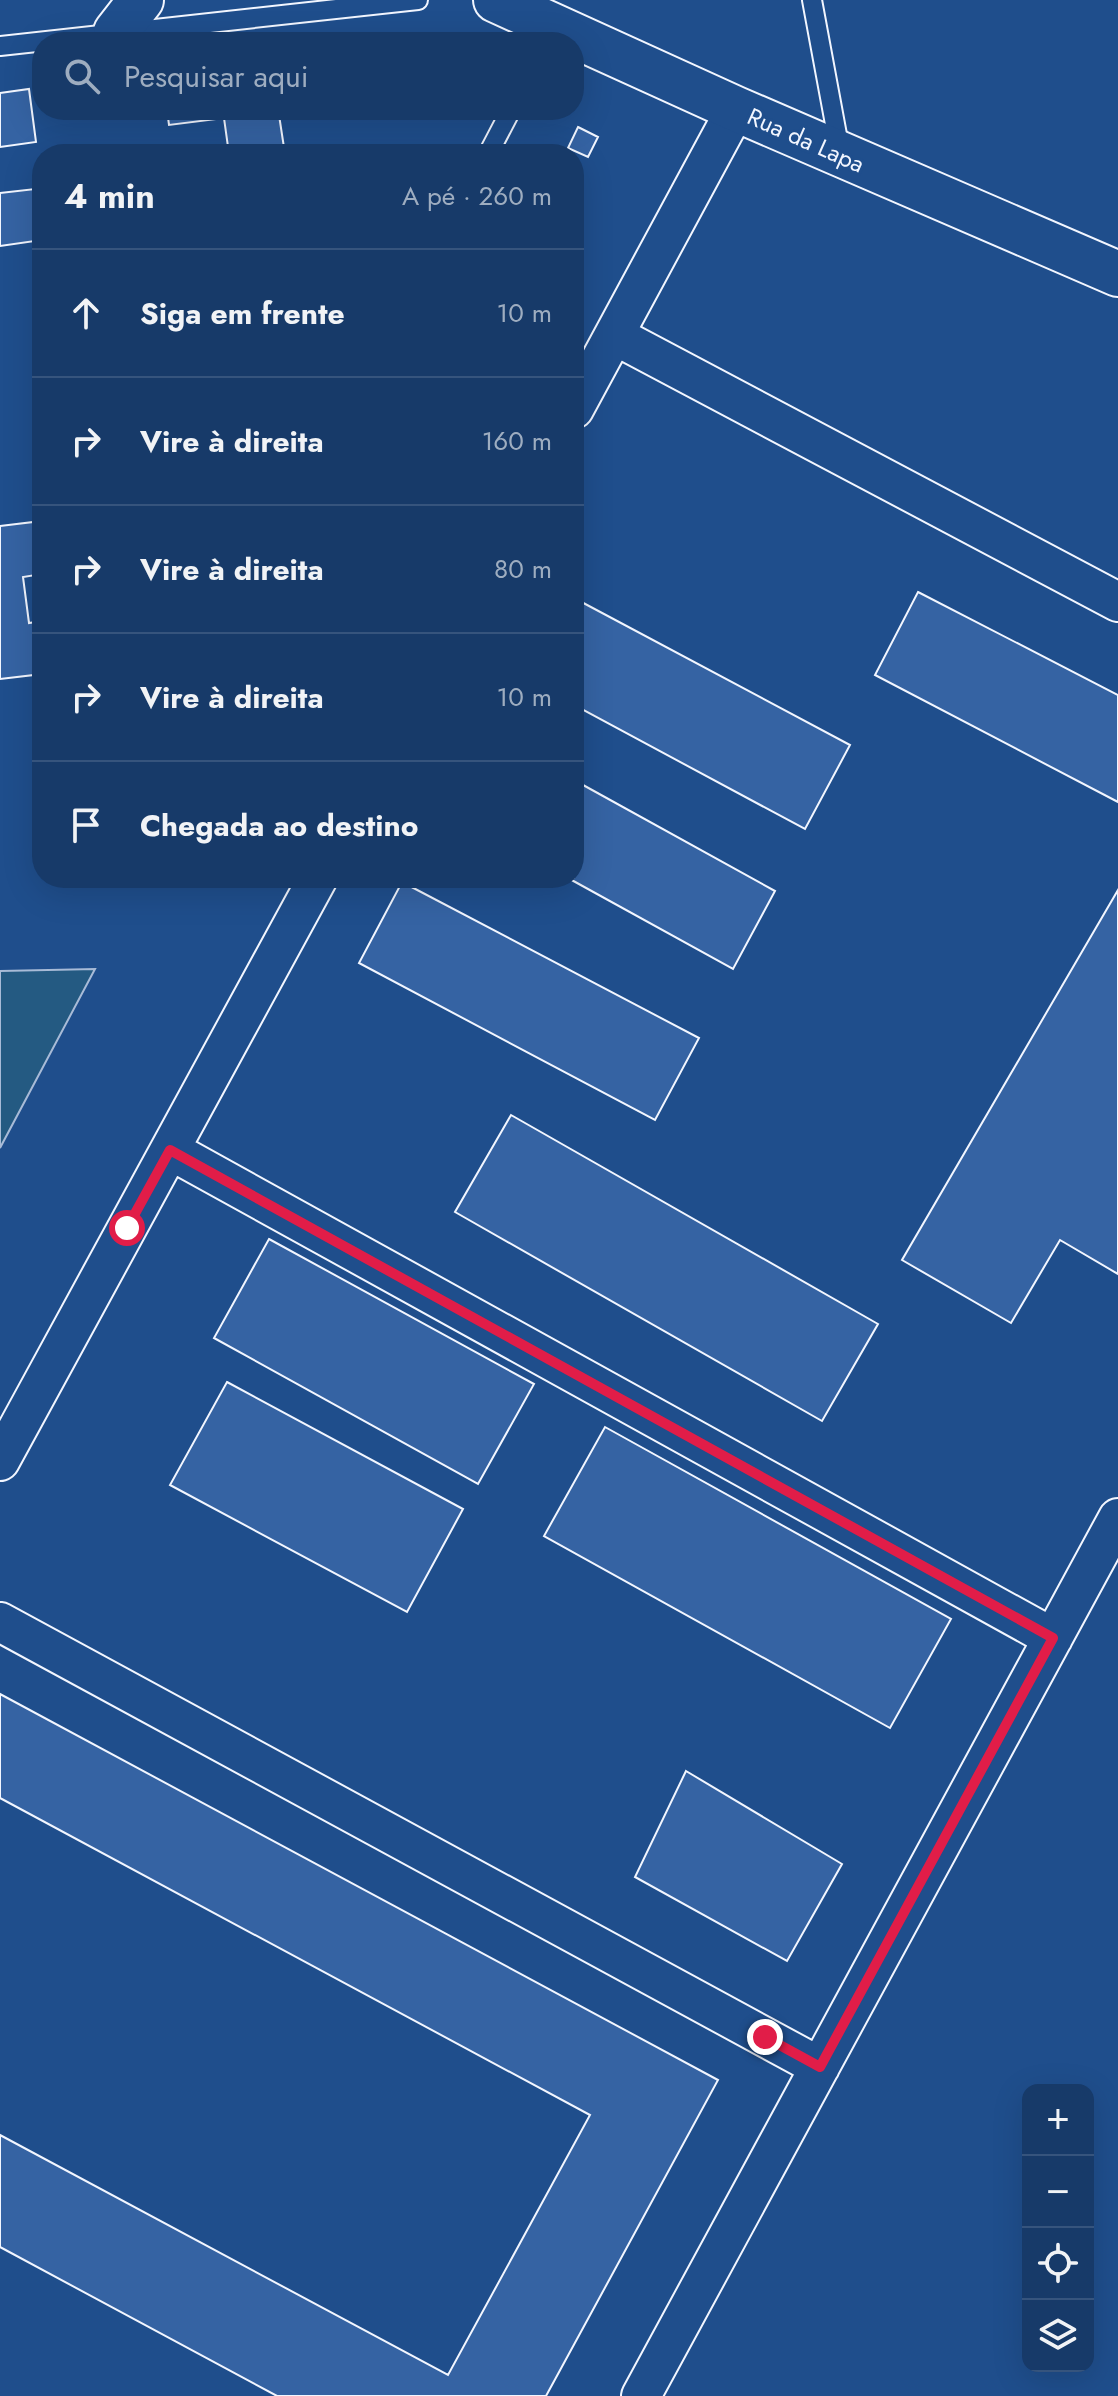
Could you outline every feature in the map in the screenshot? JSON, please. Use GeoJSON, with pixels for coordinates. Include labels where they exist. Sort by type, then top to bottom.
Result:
{"type":"FeatureCollection","features":[{"type":"Feature","properties":{"kind":"main road","name":"Rua da Lapa"},"geometry":{"type":"LineString","coordinates":[[496,0],[545,32]]}},
{"type":"Feature","properties":{"kind":"main road","name":"Rua da Lapa"},"geometry":{"type":"LineString","coordinates":[[584,49],[736,109],[1118,274]]}},
{"type":"Feature","properties":{"kind":"street"},"geometry":{"type":"LineString","coordinates":[[584,390],[736,109]]}},
{"type":"Feature","properties":{"kind":"street"},"geometry":{"type":"LineString","coordinates":[[614,335],[1118,602]]}},
{"type":"Feature","properties":{"kind":"street"},"geometry":{"type":"LineString","coordinates":[[0,1461],[313,888]]}},
{"type":"Feature","properties":{"kind":"street"},"geometry":{"type":"LineString","coordinates":[[170,1150],[1053,1638]]}},
{"type":"Feature","properties":{"kind":"street"},"geometry":{"type":"LineString","coordinates":[[641,2396],[1118,1518]]}},
{"type":"Feature","properties":{"kind":"street"},"geometry":{"type":"LineString","coordinates":[[0,1622],[820,2067]]}},
{"type":"Feature","properties":{"kind":"lane"},"geometry":{"type":"LineString","coordinates":[[60,32],[129,16],[418,0]]}},
{"type":"Feature","properties":{"kind":"lane"},"geometry":{"type":"LineString","coordinates":[[812,0],[840,155]]}},
{"type":"Feature","properties":{"kind":"lane"},"geometry":{"type":"LineString","coordinates":[[0,46],[32,39]]}},
{"type":"Feature","properties":{"kind":"lane"},"geometry":{"type":"LineString","coordinates":[[493,144],[506,120]]}},
{"type":"Feature","properties":{"kind":"shaded area"},"geometry":{"type":"Polygon","coordinates":[[[95,969],[0,1148],[0,971],[95,969]]]}},
{"type":"Feature","properties":{"kind":"building"},"geometry":{"type":"Polygon","coordinates":[[[29,89],[36,142],[0,147],[0,93],[29,89]]]}},
{"type":"Feature","properties":{"kind":"building"},"geometry":{"type":"Polygon","coordinates":[[[168,120],[208,120],[169,125],[168,120]]]}},
{"type":"Feature","properties":{"kind":"building"},"geometry":{"type":"Polygon","coordinates":[[[224,120],[280,120],[283,144],[228,144],[224,120]]]}},
{"type":"Feature","properties":{"kind":"building"},"geometry":{"type":"Polygon","coordinates":[[[578,127],[598,137],[588,157],[584,155],[584,144],[570,144],[578,127]]]}},
{"type":"Feature","properties":{"kind":"building"},"geometry":{"type":"Polygon","coordinates":[[[32,189],[32,241],[0,246],[0,193],[32,189]]]}},
{"type":"Feature","properties":{"kind":"building"},"geometry":{"type":"Polygon","coordinates":[[[32,522],[32,576],[23,577],[29,623],[32,623],[32,675],[0,679],[0,526],[32,522]]]}},
{"type":"Feature","properties":{"kind":"building"},"geometry":{"type":"Polygon","coordinates":[[[918,592],[1118,695],[1118,802],[875,675],[918,592]]]}},
{"type":"Feature","properties":{"kind":"building"},"geometry":{"type":"Polygon","coordinates":[[[584,603],[850,745],[805,829],[584,710],[584,603]]]}},
{"type":"Feature","properties":{"kind":"building"},"geometry":{"type":"Polygon","coordinates":[[[584,786],[775,891],[733,969],[584,887],[584,786]]]}},
{"type":"Feature","properties":{"kind":"building"},"geometry":{"type":"Polygon","coordinates":[[[399,888],[413,888],[699,1038],[655,1120],[359,963],[399,888]]]}},
{"type":"Feature","properties":{"kind":"building"},"geometry":{"type":"Polygon","coordinates":[[[1118,890],[1118,1274],[1060,1240],[1011,1323],[902,1260],[1118,890]]]}},
{"type":"Feature","properties":{"kind":"building"},"geometry":{"type":"Polygon","coordinates":[[[511,1115],[878,1324],[822,1421],[455,1212],[511,1115]]]}},
{"type":"Feature","properties":{"kind":"building"},"geometry":{"type":"Polygon","coordinates":[[[269,1239],[534,1384],[478,1484],[214,1338],[269,1239]]]}},
{"type":"Feature","properties":{"kind":"building"},"geometry":{"type":"Polygon","coordinates":[[[227,1382],[463,1509],[407,1612],[170,1485],[227,1382]]]}},
{"type":"Feature","properties":{"kind":"building"},"geometry":{"type":"Polygon","coordinates":[[[605,1427],[951,1619],[890,1728],[544,1536],[605,1427]]]}},
{"type":"Feature","properties":{"kind":"building"},"geometry":{"type":"Polygon","coordinates":[[[0,1694],[718,2080],[546,2396],[277,2396],[0,2247],[0,2135],[448,2375],[590,2115],[0,1798],[0,1694]]]}},
{"type":"Feature","properties":{"kind":"building"},"geometry":{"type":"Polygon","coordinates":[[[686,1771],[842,1864],[787,1961],[635,1877],[686,1771]]]}},
{"type":"Feature","properties":{"kind":"route"},"geometry":{"type":"LineString","coordinates":[[127,1228],[170,1150],[1053,1638],[820,2067],[765,2037]]}}]}
